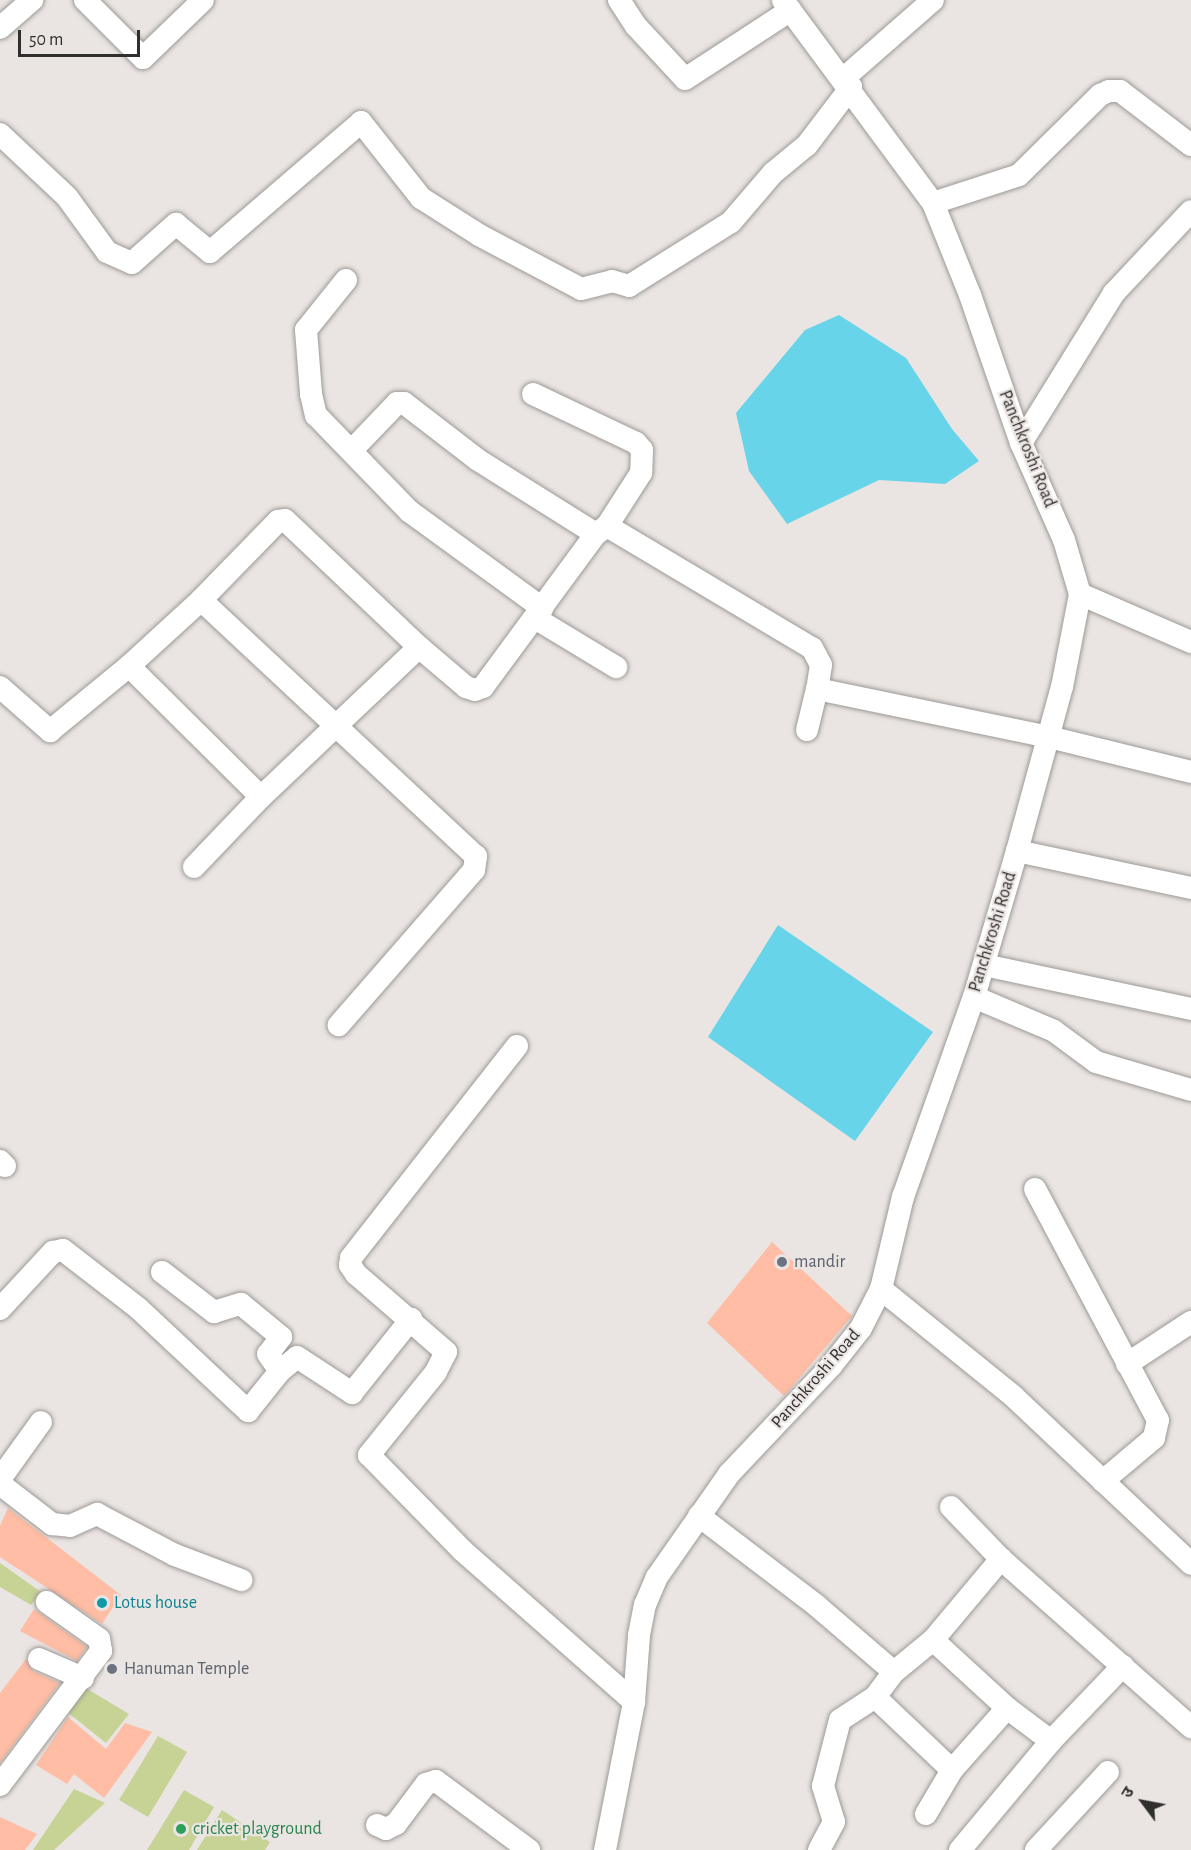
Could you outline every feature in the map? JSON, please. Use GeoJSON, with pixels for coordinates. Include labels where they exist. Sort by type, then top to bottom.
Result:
{"type":"FeatureCollection","features":[{"type":"Feature","properties":{"kind":"street"},"geometry":{"type":"LineString","coordinates":[[0,28],[32,0]]}},
{"type":"Feature","properties":{"kind":"street"},"geometry":{"type":"LineString","coordinates":[[85,0],[143,58],[203,0]]}},
{"type":"Feature","properties":{"kind":"street"},"geometry":{"type":"LineString","coordinates":[[619,0],[636,26],[685,79],[694,77],[787,5]]}},
{"type":"Feature","properties":{"kind":"street"},"geometry":{"type":"LineString","coordinates":[[0,134],[67,197],[107,252],[132,263],[176,224],[210,252],[362,122],[421,198],[479,235],[581,289],[612,281],[629,286],[731,222],[773,173],[807,145],[847,83],[933,0]]}},
{"type":"Feature","properties":{"kind":"street","name":"Panchkroshi Road"},"geometry":{"type":"LineString","coordinates":[[605,1850],[634,1702],[645,1605],[657,1577],[729,1474],[831,1366],[861,1328],[881,1289],[903,1197],[974,997],[1017,851],[1049,736],[1080,594],[1064,540],[1021,443],[970,295],[933,203],[847,83],[787,5]]}},
{"type":"Feature","properties":{"kind":"street"},"geometry":{"type":"LineString","coordinates":[[933,203],[1020,175],[1100,95],[1109,91],[1120,91],[1191,145]]}},
{"type":"Feature","properties":{"kind":"street"},"geometry":{"type":"LineString","coordinates":[[1021,443],[1114,292],[1188,219]]}},
{"type":"Feature","properties":{"kind":"street"},"geometry":{"type":"LineString","coordinates":[[346,280],[306,330],[310,394],[316,415],[410,511],[539,613],[616,667]]}},
{"type":"Feature","properties":{"kind":"street"},"geometry":{"type":"LineString","coordinates":[[0,687],[51,731],[129,666],[201,600],[278,521],[285,520],[419,647],[475,690],[483,687],[602,530],[641,473],[642,450],[636,443],[533,394]]}},
{"type":"Feature","properties":{"kind":"street"},"geometry":{"type":"LineString","coordinates":[[352,450],[397,403],[404,403],[478,460],[812,648],[821,665],[807,730]]}},
{"type":"Feature","properties":{"kind":"street"},"geometry":{"type":"LineString","coordinates":[[1080,594],[1189,637]]}},
{"type":"Feature","properties":{"kind":"street"},"geometry":{"type":"LineString","coordinates":[[201,600],[474,852],[476,860],[474,870],[339,1024]]}},
{"type":"Feature","properties":{"kind":"street"},"geometry":{"type":"LineString","coordinates":[[194,867],[261,797],[419,647]]}},
{"type":"Feature","properties":{"kind":"street"},"geometry":{"type":"LineString","coordinates":[[129,666],[261,797]]}},
{"type":"Feature","properties":{"kind":"street"},"geometry":{"type":"LineString","coordinates":[[817,689],[1049,736],[1191,772]]}},
{"type":"Feature","properties":{"kind":"street"},"geometry":{"type":"LineString","coordinates":[[1017,851],[1191,888]]}},
{"type":"Feature","properties":{"kind":"street"},"geometry":{"type":"LineString","coordinates":[[984,965],[1191,1009]]}},
{"type":"Feature","properties":{"kind":"street"},"geometry":{"type":"LineString","coordinates":[[974,997],[1054,1031],[1096,1062],[1191,1090]]}},
{"type":"Feature","properties":{"kind":"street"},"geometry":{"type":"LineString","coordinates":[[517,1046],[351,1257],[350,1265],[356,1274],[446,1348],[446,1357],[369,1455],[463,1551],[634,1702]]}},
{"type":"Feature","properties":{"kind":"street"},"geometry":{"type":"LineString","coordinates":[[1035,1189],[1158,1420],[1158,1429],[1154,1438],[1103,1481]]}},
{"type":"Feature","properties":{"kind":"street"},"geometry":{"type":"LineString","coordinates":[[0,1309],[53,1252],[61,1249],[138,1308],[248,1411],[279,1371],[297,1357],[352,1393],[411,1319]]}},
{"type":"Feature","properties":{"kind":"street"},"geometry":{"type":"LineString","coordinates":[[162,1272],[214,1312],[241,1304],[281,1337],[268,1354],[279,1371]]}},
{"type":"Feature","properties":{"kind":"street"},"geometry":{"type":"LineString","coordinates":[[881,1289],[1013,1396],[1191,1564]]}},
{"type":"Feature","properties":{"kind":"street"},"geometry":{"type":"LineString","coordinates":[[1127,1364],[1191,1322]]}},
{"type":"Feature","properties":{"kind":"street"},"geometry":{"type":"LineString","coordinates":[[0,1479],[41,1422]]}},
{"type":"Feature","properties":{"kind":"street"},"geometry":{"type":"LineString","coordinates":[[0,1484],[52,1524],[70,1526],[97,1514],[175,1555],[241,1580]]}},
{"type":"Feature","properties":{"kind":"street"},"geometry":{"type":"LineString","coordinates":[[951,1507],[1001,1559],[1191,1727]]}},
{"type":"Feature","properties":{"kind":"street"},"geometry":{"type":"LineString","coordinates":[[699,1516],[817,1606],[894,1672]]}},
{"type":"Feature","properties":{"kind":"street"},"geometry":{"type":"LineString","coordinates":[[819,1850],[834,1822],[823,1786],[837,1726],[851,1710],[875,1697],[894,1672],[933,1640],[1001,1559]]}},
{"type":"Feature","properties":{"kind":"street"},"geometry":{"type":"LineString","coordinates":[[0,1785],[83,1678],[102,1644],[47,1602]]}},
{"type":"Feature","properties":{"kind":"street"},"geometry":{"type":"LineString","coordinates":[[933,1640],[1007,1708],[1052,1741]]}},
{"type":"Feature","properties":{"kind":"street"},"geometry":{"type":"LineString","coordinates":[[39,1659],[83,1678]]}},
{"type":"Feature","properties":{"kind":"street"},"geometry":{"type":"LineString","coordinates":[[960,1850],[1052,1741],[1123,1666]]}},
{"type":"Feature","properties":{"kind":"street"},"geometry":{"type":"LineString","coordinates":[[875,1697],[952,1770]]}},
{"type":"Feature","properties":{"kind":"street"},"geometry":{"type":"LineString","coordinates":[[926,1814],[952,1770],[1007,1708]]}},
{"type":"Feature","properties":{"kind":"street"},"geometry":{"type":"LineString","coordinates":[[1036,1850],[1108,1773]]}},
{"type":"Feature","properties":{"kind":"street"},"geometry":{"type":"LineString","coordinates":[[377,1825],[386,1828],[396,1824],[426,1784],[436,1781],[529,1850]]}},
{"type":"Feature","properties":{"kind":"green space"},"geometry":{"type":"Polygon","coordinates":[[[0,1563],[41,1592],[31,1605],[0,1587],[0,1563]]]}},
{"type":"Feature","properties":{"kind":"green space"},"geometry":{"type":"Polygon","coordinates":[[[84,1687],[129,1714],[106,1743],[66,1711],[84,1687]]]}},
{"type":"Feature","properties":{"kind":"green space"},"geometry":{"type":"Polygon","coordinates":[[[158,1736],[187,1752],[148,1817],[119,1800],[158,1736]]]}},
{"type":"Feature","properties":{"kind":"green space"},"geometry":{"type":"Polygon","coordinates":[[[74,1789],[105,1803],[54,1850],[33,1850],[74,1789]]]}},
{"type":"Feature","properties":{"kind":"green space","name":"cricket playground"},"geometry":{"type":"Polygon","coordinates":[[[184,1790],[214,1807],[189,1850],[147,1850],[184,1790]]]}},
{"type":"Feature","properties":{"kind":"green space"},"geometry":{"type":"Polygon","coordinates":[[[222,1810],[270,1842],[265,1850],[197,1850],[222,1810]]]}},
{"type":"Feature","properties":{"kind":"water"},"geometry":{"type":"Polygon","coordinates":[[[839,315],[906,358],[952,429],[979,461],[945,484],[879,480],[787,524],[749,471],[736,413],[805,330],[839,315]]]}},
{"type":"Feature","properties":{"kind":"water"},"geometry":{"type":"Polygon","coordinates":[[[778,925],[933,1032],[855,1141],[708,1037],[778,925]]]}},
{"type":"Feature","properties":{"kind":"building"},"geometry":{"type":"Polygon","coordinates":[[[772,1242],[852,1316],[784,1396],[707,1323],[772,1242]]]}},
{"type":"Feature","properties":{"kind":"building"},"geometry":{"type":"Polygon","coordinates":[[[8,1508],[121,1595],[102,1624],[0,1557],[0,1526],[8,1508]]]}},
{"type":"Feature","properties":{"kind":"building"},"geometry":{"type":"Polygon","coordinates":[[[34,1609],[87,1647],[77,1661],[20,1631],[34,1609]]]}},
{"type":"Feature","properties":{"kind":"building"},"geometry":{"type":"Polygon","coordinates":[[[26,1659],[33,1671],[60,1683],[0,1763],[0,1693],[26,1659]]]}},
{"type":"Feature","properties":{"kind":"building"},"geometry":{"type":"Polygon","coordinates":[[[68,1717],[106,1749],[125,1723],[152,1732],[104,1798],[74,1774],[67,1784],[36,1765],[68,1717]]]}},
{"type":"Feature","properties":{"kind":"building"},"geometry":{"type":"Polygon","coordinates":[[[0,1817],[37,1834],[25,1850],[0,1850],[0,1817]]]}},
{"type":"Feature","properties":{"kind":"place","name":"mandir"},"geometry":{"type":"Point","coordinates":[782,1262]}},
{"type":"Feature","properties":{"kind":"place","name":"Lotus house"},"geometry":{"type":"Point","coordinates":[102,1603]}},
{"type":"Feature","properties":{"kind":"place","name":"Hanuman Temple"},"geometry":{"type":"Point","coordinates":[112,1669]}},
{"type":"Feature","properties":{"kind":"place","name":"cricket playground"},"geometry":{"type":"Point","coordinates":[181,1829]}}]}
